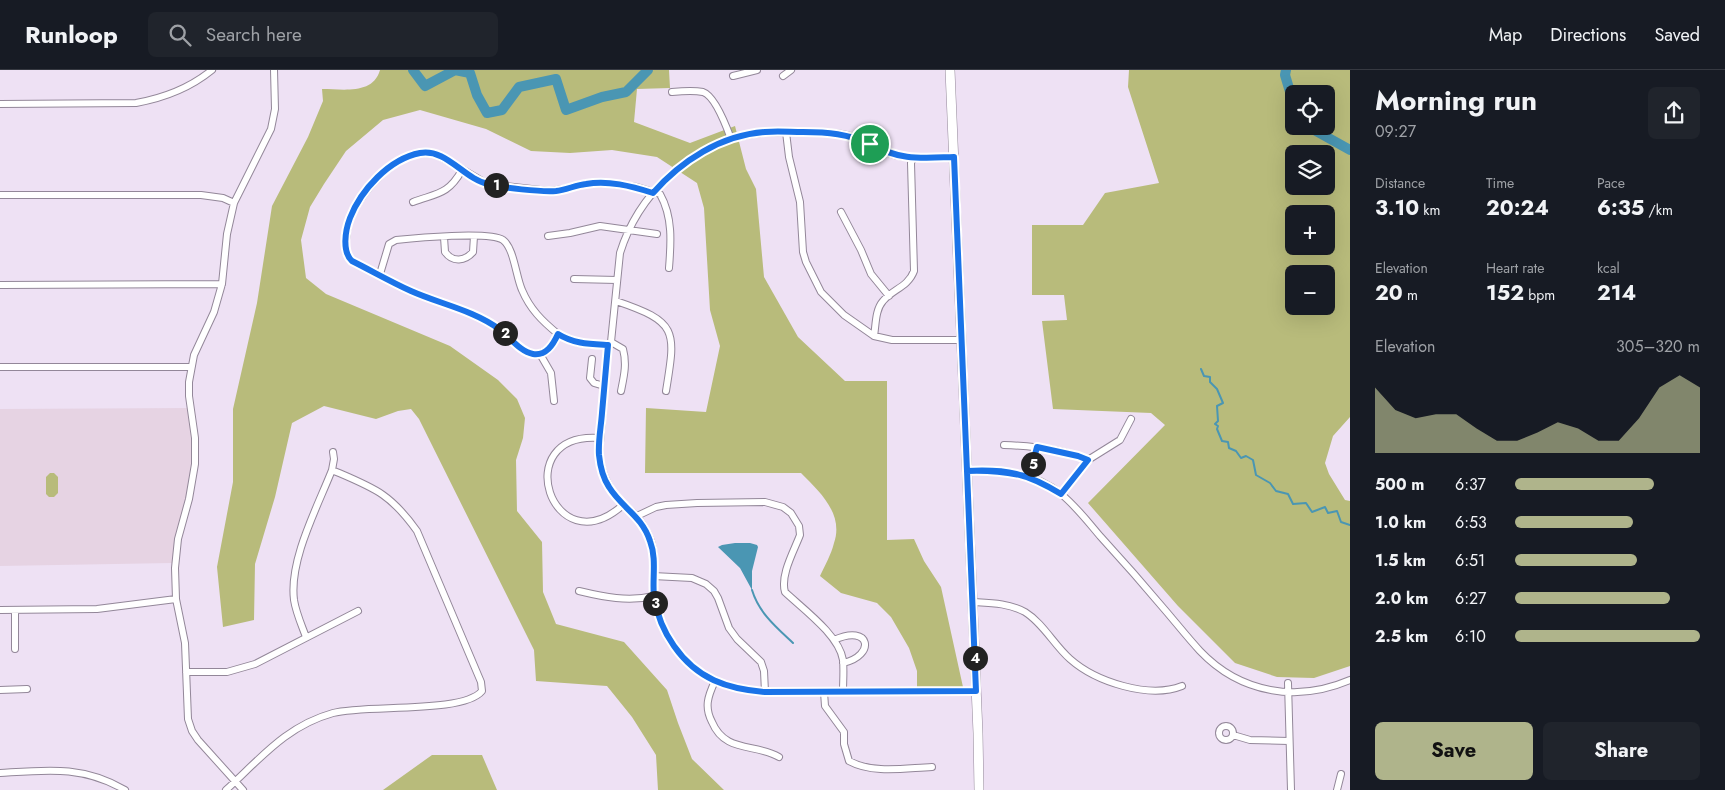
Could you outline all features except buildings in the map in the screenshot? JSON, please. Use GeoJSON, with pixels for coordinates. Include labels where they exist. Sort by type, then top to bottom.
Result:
{"type":"FeatureCollection","features":[{"type":"Feature","properties":{"kind":"main road"},"geometry":{"type":"LineString","coordinates":[[950,70],[979,790]]}},
{"type":"Feature","properties":{"kind":"street"},"geometry":{"type":"LineString","coordinates":[[0,104],[136,103],[154,100],[181,90],[199,81],[212,70]]}},
{"type":"Feature","properties":{"kind":"street"},"geometry":{"type":"LineString","coordinates":[[243,790],[198,740],[192,730],[188,714],[185,643],[176,599],[176,553],[192,486],[195,464],[195,438],[189,396],[191,367],[194,355],[214,312],[222,284],[227,234],[234,203],[271,129],[275,109],[274,70]]}},
{"type":"Feature","properties":{"kind":"street"},"geometry":{"type":"LineString","coordinates":[[733,76],[756,70]]}},
{"type":"Feature","properties":{"kind":"street"},"geometry":{"type":"LineString","coordinates":[[783,76],[791,70]]}},
{"type":"Feature","properties":{"kind":"street"},"geometry":{"type":"LineString","coordinates":[[672,92],[688,91],[708,94],[716,106],[731,139]]}},
{"type":"Feature","properties":{"kind":"street"},"geometry":{"type":"LineString","coordinates":[[954,157],[912,158],[884,151],[856,137],[844,134],[764,132],[731,139],[689,160],[668,177],[644,203],[620,253],[616,301],[604,386],[599,455],[601,469],[609,487],[623,505],[637,516],[650,541],[654,561],[654,596],[658,614],[668,637],[682,658],[696,671],[714,681],[744,690],[765,692],[976,691]]}},
{"type":"Feature","properties":{"kind":"street"},"geometry":{"type":"LineString","coordinates":[[786,132],[789,157],[800,202],[801,239],[806,262],[821,292],[844,315],[874,336],[892,340],[962,340]]}},
{"type":"Feature","properties":{"kind":"street"},"geometry":{"type":"LineString","coordinates":[[558,334],[548,350],[540,354],[530,353],[499,328],[475,315],[410,291],[352,261],[347,256],[347,230],[350,218],[369,188],[386,170],[404,159],[419,153],[430,152],[487,184],[548,191],[585,184],[605,183],[660,194],[668,211],[670,233],[669,268]]}},
{"type":"Feature","properties":{"kind":"street"},"geometry":{"type":"LineString","coordinates":[[874,336],[879,307],[883,301],[907,283],[914,272],[912,158]]}},
{"type":"Feature","properties":{"kind":"street"},"geometry":{"type":"LineString","coordinates":[[412,202],[448,189],[462,170]]}},
{"type":"Feature","properties":{"kind":"street"},"geometry":{"type":"LineString","coordinates":[[0,196],[201,195],[223,198],[234,203]]}},
{"type":"Feature","properties":{"kind":"street"},"geometry":{"type":"LineString","coordinates":[[841,212],[871,274],[889,296]]}},
{"type":"Feature","properties":{"kind":"street"},"geometry":{"type":"LineString","coordinates":[[548,236],[600,226],[657,234]]}},
{"type":"Feature","properties":{"kind":"street"},"geometry":{"type":"LineString","coordinates":[[380,274],[391,241],[474,236],[499,238],[508,245],[522,291],[537,316],[566,339],[586,344],[610,344],[623,349],[626,365],[621,391]]}},
{"type":"Feature","properties":{"kind":"street"},"geometry":{"type":"LineString","coordinates":[[444,237],[445,252],[452,258],[459,259],[466,258],[473,252],[474,236]]}},
{"type":"Feature","properties":{"kind":"street"},"geometry":{"type":"LineString","coordinates":[[574,279],[617,280]]}},
{"type":"Feature","properties":{"kind":"street"},"geometry":{"type":"LineString","coordinates":[[0,286],[222,284]]}},
{"type":"Feature","properties":{"kind":"street"},"geometry":{"type":"LineString","coordinates":[[616,301],[656,317],[669,332],[672,341],[672,355],[666,391]]}},
{"type":"Feature","properties":{"kind":"street"},"geometry":{"type":"LineString","coordinates":[[540,354],[551,373],[554,401]]}},
{"type":"Feature","properties":{"kind":"street"},"geometry":{"type":"LineString","coordinates":[[592,359],[590,378],[594,383],[604,386]]}},
{"type":"Feature","properties":{"kind":"street"},"geometry":{"type":"LineString","coordinates":[[0,368],[191,367]]}},
{"type":"Feature","properties":{"kind":"street"},"geometry":{"type":"LineString","coordinates":[[1061,494],[1088,460],[1120,440],[1131,419]]}},
{"type":"Feature","properties":{"kind":"street"},"geometry":{"type":"LineString","coordinates":[[600,438],[578,438],[564,445],[556,452],[548,466],[547,484],[551,498],[560,511],[576,520],[592,522],[613,514],[623,505]]}},
{"type":"Feature","properties":{"kind":"street"},"geometry":{"type":"LineString","coordinates":[[1004,445],[1037,447],[1088,460]]}},
{"type":"Feature","properties":{"kind":"street"},"geometry":{"type":"LineString","coordinates":[[1029,477],[1037,447]]}},
{"type":"Feature","properties":{"kind":"street"},"geometry":{"type":"LineString","coordinates":[[306,638],[294,602],[294,573],[298,557],[332,470],[333,452]]}},
{"type":"Feature","properties":{"kind":"street"},"geometry":{"type":"LineString","coordinates":[[226,790],[270,748],[290,732],[333,713],[370,708],[448,704],[474,697],[482,691],[481,682],[417,531],[404,512],[388,497],[375,488],[332,470]]}},
{"type":"Feature","properties":{"kind":"street"},"geometry":{"type":"LineString","coordinates":[[967,471],[1004,471],[1029,477],[1061,494],[1089,523],[1206,657],[1225,672],[1267,690],[1288,693],[1333,687],[1350,680]]}},
{"type":"Feature","properties":{"kind":"street"},"geometry":{"type":"LineString","coordinates":[[637,516],[656,507],[697,503],[765,502],[783,507],[791,513],[797,521],[800,535],[784,576],[785,592],[824,628],[834,640],[843,659],[843,692]]}},
{"type":"Feature","properties":{"kind":"street"},"geometry":{"type":"LineString","coordinates":[[653,576],[692,578],[706,584],[714,591],[730,628],[761,662],[764,671],[765,692]]}},
{"type":"Feature","properties":{"kind":"street"},"geometry":{"type":"LineString","coordinates":[[579,591],[622,599],[639,599],[654,596]]}},
{"type":"Feature","properties":{"kind":"street"},"geometry":{"type":"LineString","coordinates":[[0,610],[98,608],[176,599]]}},
{"type":"Feature","properties":{"kind":"street"},"geometry":{"type":"LineString","coordinates":[[972,602],[1013,606],[1025,612],[1038,623],[1071,660],[1100,678],[1118,685],[1152,690],[1172,690],[1182,686]]}},
{"type":"Feature","properties":{"kind":"street"},"geometry":{"type":"LineString","coordinates":[[15,610],[15,649]]}},
{"type":"Feature","properties":{"kind":"street"},"geometry":{"type":"LineString","coordinates":[[186,672],[227,672],[241,669],[255,664],[358,611]]}},
{"type":"Feature","properties":{"kind":"street"},"geometry":{"type":"LineString","coordinates":[[834,640],[848,634],[857,635],[863,639],[864,644],[860,656],[857,659],[843,663]]}},
{"type":"Feature","properties":{"kind":"street"},"geometry":{"type":"LineString","coordinates":[[714,681],[708,695],[707,709],[717,733],[732,744],[768,752],[779,757]]}},
{"type":"Feature","properties":{"kind":"street"},"geometry":{"type":"LineString","coordinates":[[1288,682],[1291,790]]}},
{"type":"Feature","properties":{"kind":"street"},"geometry":{"type":"LineString","coordinates":[[0,690],[27,689]]}},
{"type":"Feature","properties":{"kind":"street"},"geometry":{"type":"LineString","coordinates":[[824,692],[825,706],[844,732],[844,744],[849,761],[859,766],[870,768],[932,767]]}},
{"type":"Feature","properties":{"kind":"street"},"geometry":{"type":"LineString","coordinates":[[1233,735],[1250,740],[1289,741]]}},
{"type":"Feature","properties":{"kind":"street"},"geometry":{"type":"LineString","coordinates":[[0,773],[43,770],[72,771],[89,774],[112,782],[125,790]]}},
{"type":"Feature","properties":{"kind":"street"},"geometry":{"type":"LineString","coordinates":[[1337,790],[1341,774]]}},
{"type":"Feature","properties":{"kind":"shaded area"},"geometry":{"type":"Polygon","coordinates":[[[188,408],[192,441],[190,483],[172,563],[0,566],[0,409],[188,408]]]}},
{"type":"Feature","properties":{"kind":"green space"},"geometry":{"type":"Polygon","coordinates":[[[380,70],[669,70],[670,88],[637,89],[634,122],[690,143],[735,126],[746,169],[756,189],[764,277],[798,337],[845,381],[887,381],[887,540],[914,539],[924,561],[941,587],[963,687],[917,687],[917,671],[909,648],[891,617],[877,603],[841,593],[820,576],[833,547],[836,522],[828,504],[801,473],[645,473],[646,408],[706,412],[720,346],[710,310],[704,208],[697,183],[657,157],[612,150],[570,153],[531,151],[486,129],[420,110],[383,120],[346,151],[310,207],[301,240],[306,278],[326,294],[450,346],[498,380],[517,399],[525,418],[523,438],[516,460],[517,511],[542,542],[543,592],[556,624],[624,642],[667,690],[692,759],[724,790],[658,790],[656,755],[632,717],[607,686],[536,681],[534,650],[419,419],[411,409],[398,411],[376,419],[324,406],[292,423],[275,497],[255,564],[254,620],[223,627],[217,567],[233,482],[233,409],[257,303],[272,206],[308,137],[323,101],[322,89],[348,90],[364,87],[371,84],[380,70]]]}},
{"type":"Feature","properties":{"kind":"green space"},"geometry":{"type":"Polygon","coordinates":[[[1129,70],[1350,70],[1350,417],[1333,436],[1325,463],[1329,474],[1345,500],[1350,501],[1350,666],[1314,678],[1277,677],[1235,663],[1178,606],[1088,503],[1165,425],[1151,413],[1053,409],[1042,321],[1067,320],[1064,295],[1032,295],[1032,225],[1083,225],[1105,193],[1159,183],[1128,87],[1129,70]]]}},
{"type":"Feature","properties":{"kind":"green space"},"geometry":{"type":"Polygon","coordinates":[[[50,473],[54,473],[58,477],[58,493],[54,497],[49,497],[46,494],[46,477],[50,473]]]}},
{"type":"Feature","properties":{"kind":"green space"},"geometry":{"type":"Polygon","coordinates":[[[432,755],[482,755],[497,790],[383,790],[432,755]]]}},
{"type":"Feature","properties":{"kind":"water"},"geometry":{"type":"Polygon","coordinates":[[[735,543],[750,543],[758,547],[752,571],[752,590],[740,568],[718,547],[735,543]]]}},
{"type":"Feature","properties":{"kind":"waterway"},"geometry":{"type":"LineString","coordinates":[[413,70],[425,86],[455,70],[470,73],[477,95],[487,113],[502,110],[519,87],[556,79],[566,110],[602,97],[626,92],[648,70]]}},
{"type":"Feature","properties":{"kind":"waterway"},"geometry":{"type":"LineString","coordinates":[[1286,70],[1285,75],[1288,85]]}},
{"type":"Feature","properties":{"kind":"waterway"},"geometry":{"type":"LineString","coordinates":[[1323,135],[1350,150]]}},
{"type":"Feature","properties":{"kind":"waterway"},"geometry":{"type":"LineString","coordinates":[[1201,369],[1204,376],[1210,377],[1210,382],[1217,389],[1223,403],[1217,406],[1218,421],[1215,424],[1218,426],[1217,429],[1222,441],[1228,442],[1229,448],[1236,451],[1241,458],[1246,456],[1253,460],[1256,475],[1270,483],[1276,491],[1288,494],[1293,504],[1306,503],[1312,512],[1325,507],[1328,513],[1337,511],[1341,522],[1350,525]]}},
{"type":"Feature","properties":{"kind":"waterway"},"geometry":{"type":"LineString","coordinates":[[752,590],[764,613],[793,643]]}},
{"type":"Feature","properties":{"kind":"route"},"geometry":{"type":"LineString","coordinates":[[870,144],[856,137],[832,132],[764,132],[746,135],[731,139],[689,160],[673,172],[653,193],[621,184],[605,183],[585,184],[557,191],[487,184],[472,177],[438,155],[430,152],[419,153],[404,159],[379,176],[358,203],[350,218],[347,230],[347,256],[352,261],[410,291],[475,315],[499,328],[530,353],[540,354],[548,350],[558,334],[574,342],[608,345],[599,455],[601,469],[609,487],[623,505],[637,516],[650,541],[654,561],[654,598],[658,614],[668,637],[682,658],[696,671],[714,681],[744,690],[765,692],[976,691],[967,471],[1004,471],[1029,477],[1061,494],[1088,460],[1037,447],[1029,477],[1004,471],[986,470],[967,471],[954,157],[912,158],[896,156],[870,144]]}}]}
